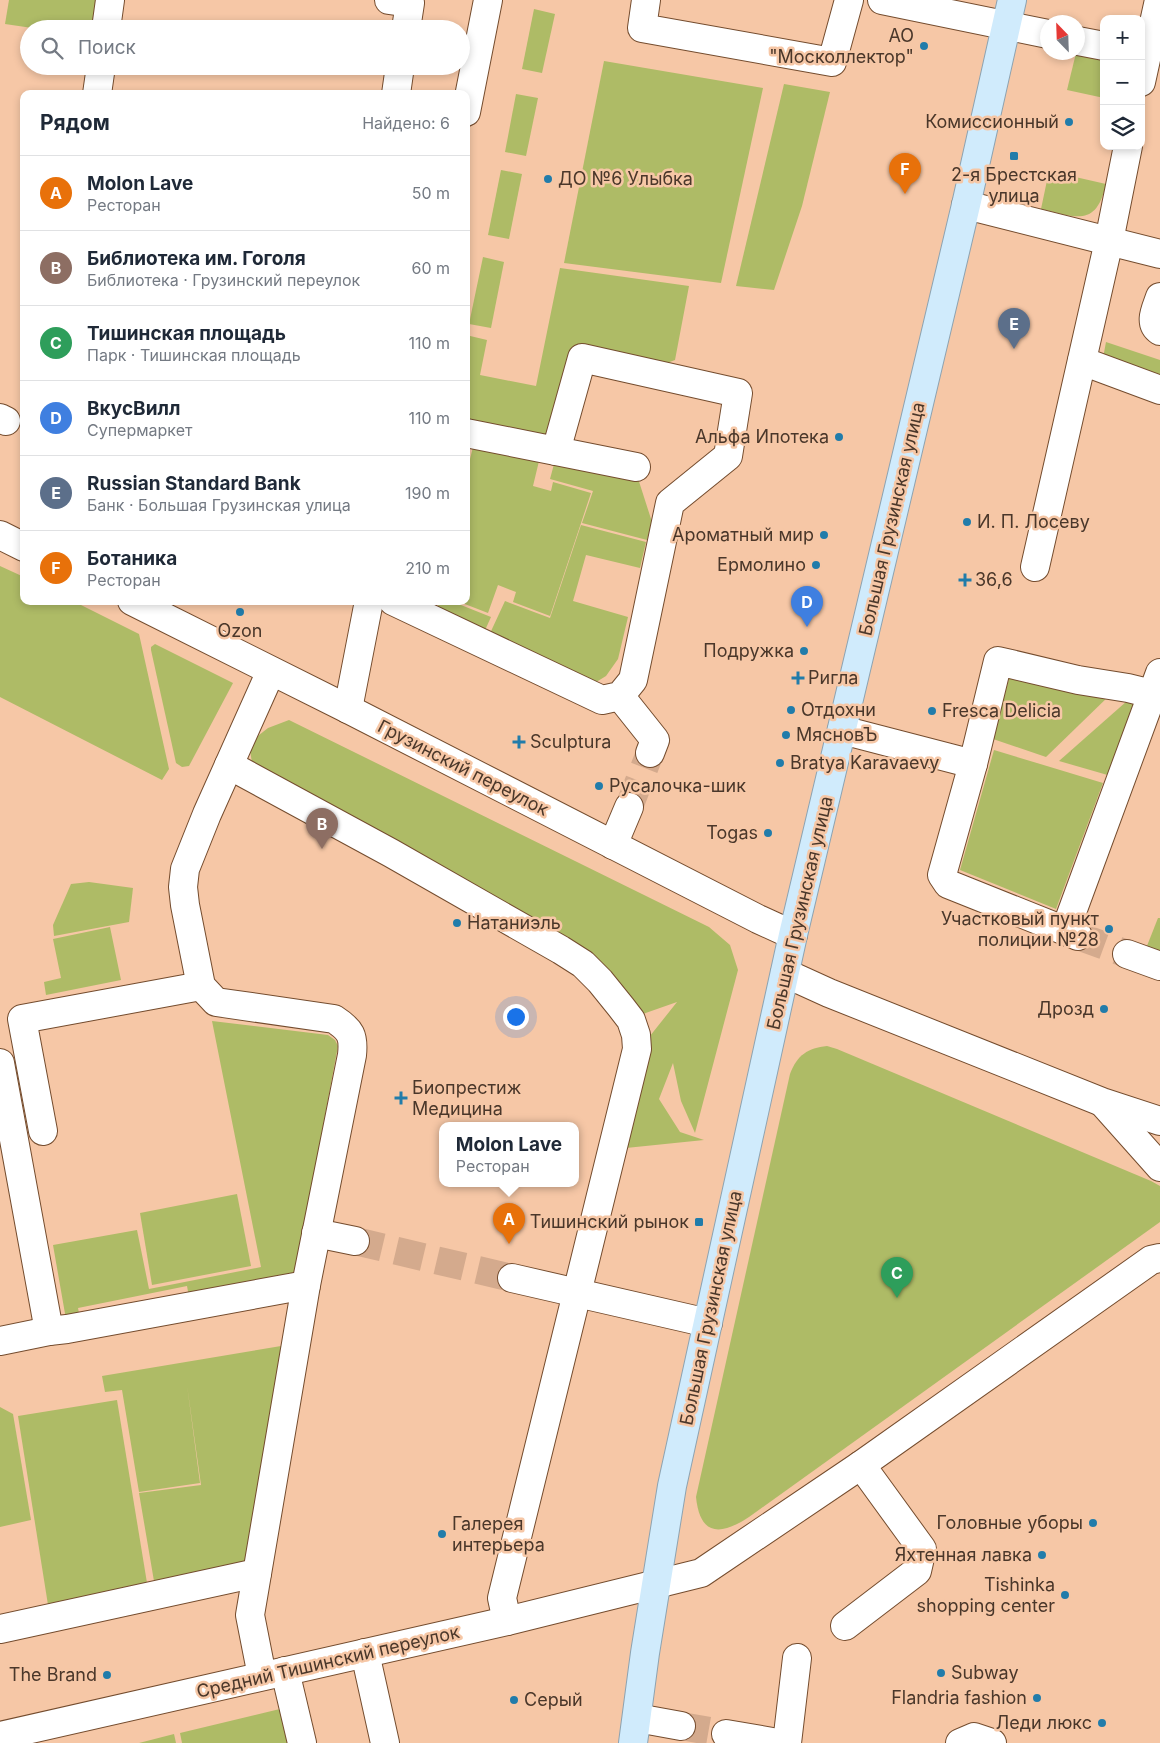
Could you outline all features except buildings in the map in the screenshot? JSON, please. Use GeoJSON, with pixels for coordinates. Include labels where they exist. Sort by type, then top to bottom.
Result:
{"type":"FeatureCollection","features":[{"type":"Feature","properties":{"kind":"main road","name":"Большая Грузинская улица"},"geometry":{"type":"LineString","coordinates":[[635,1731],[672,1486],[793,935],[966,205],[1009,13]]}},
{"type":"Feature","properties":{"kind":"street"},"geometry":{"type":"LineString","coordinates":[[107,20],[110,0]]}},
{"type":"Feature","properties":{"kind":"street"},"geometry":{"type":"LineString","coordinates":[[389,0],[410,2],[407,20]]}},
{"type":"Feature","properties":{"kind":"street"},"geometry":{"type":"LineString","coordinates":[[470,92],[488,0]]}},
{"type":"Feature","properties":{"kind":"street"},"geometry":{"type":"LineString","coordinates":[[646,0],[642,28],[832,62],[849,0]]}},
{"type":"Feature","properties":{"kind":"street"},"geometry":{"type":"LineString","coordinates":[[882,0],[1009,13],[1040,30]]}},
{"type":"Feature","properties":{"kind":"street"},"geometry":{"type":"LineString","coordinates":[[1145,51],[1159,0]]}},
{"type":"Feature","properties":{"kind":"street"},"geometry":{"type":"LineString","coordinates":[[1085,42],[1100,45]]}},
{"type":"Feature","properties":{"kind":"street"},"geometry":{"type":"LineString","coordinates":[[98,90],[100,75]]}},
{"type":"Feature","properties":{"kind":"street"},"geometry":{"type":"LineString","coordinates":[[397,90],[399,75]]}},
{"type":"Feature","properties":{"kind":"street"},"geometry":{"type":"LineString","coordinates":[[1035,567],[1109,241],[1127,150]]}},
{"type":"Feature","properties":{"kind":"street"},"geometry":{"type":"LineString","coordinates":[[966,205],[1160,254]]}},
{"type":"Feature","properties":{"kind":"street"},"geometry":{"type":"LineString","coordinates":[[1160,298],[1153,323],[1156,329],[1160,331]]}},
{"type":"Feature","properties":{"kind":"street"},"geometry":{"type":"LineString","coordinates":[[400,605],[602,700],[620,696],[633,680],[670,503],[728,456],[738,393],[582,358],[556,451]]}},
{"type":"Feature","properties":{"kind":"street"},"geometry":{"type":"LineString","coordinates":[[1082,361],[1160,390]]}},
{"type":"Feature","properties":{"kind":"street"},"geometry":{"type":"LineString","coordinates":[[470,434],[636,467]]}},
{"type":"Feature","properties":{"kind":"street"},"geometry":{"type":"LineString","coordinates":[[0,535],[20,545]]}},
{"type":"Feature","properties":{"kind":"street","name":"Грузинский переулок"},"geometry":{"type":"LineString","coordinates":[[140,605],[793,935]]}},
{"type":"Feature","properties":{"kind":"street"},"geometry":{"type":"LineString","coordinates":[[348,709],[368,605]]}},
{"type":"Feature","properties":{"kind":"street"},"geometry":{"type":"LineString","coordinates":[[998,661],[1078,680],[1128,688],[1158,688],[1072,933],[948,884],[942,876],[973,764],[998,661]]}},
{"type":"Feature","properties":{"kind":"street"},"geometry":{"type":"LineString","coordinates":[[271,670],[185,869],[183,887],[201,986],[216,1002],[334,1019],[347,1028],[354,1041],[306,1285],[250,1616],[302,1743]]}},
{"type":"Feature","properties":{"kind":"street"},"geometry":{"type":"LineString","coordinates":[[620,696],[655,740],[650,753]]}},
{"type":"Feature","properties":{"kind":"street"},"geometry":{"type":"LineString","coordinates":[[842,730],[973,764]]}},
{"type":"Feature","properties":{"kind":"street"},"geometry":{"type":"LineString","coordinates":[[229,765],[391,853],[583,964],[600,981],[631,1020],[636,1035],[637,1049],[502,1598],[507,1621]]}},
{"type":"Feature","properties":{"kind":"street"},"geometry":{"type":"LineString","coordinates":[[613,845],[629,807]]}},
{"type":"Feature","properties":{"kind":"street"},"geometry":{"type":"LineString","coordinates":[[1126,954],[1160,966]]}},
{"type":"Feature","properties":{"kind":"street"},"geometry":{"type":"LineString","coordinates":[[785,973],[829,993],[1102,1102],[1160,1121]]}},
{"type":"Feature","properties":{"kind":"street"},"geometry":{"type":"LineString","coordinates":[[43,1131],[22,1019],[201,986]]}},
{"type":"Feature","properties":{"kind":"street"},"geometry":{"type":"LineString","coordinates":[[0,1063],[49,1330]]}},
{"type":"Feature","properties":{"kind":"street"},"geometry":{"type":"LineString","coordinates":[[1102,1102],[1160,1167]]}},
{"type":"Feature","properties":{"kind":"street"},"geometry":{"type":"LineString","coordinates":[[316,1233],[355,1241]]}},
{"type":"Feature","properties":{"kind":"street","name":"Средний Тишинский переулок"},"geometry":{"type":"LineString","coordinates":[[0,1736],[507,1621],[701,1573],[1158,1260]]}},
{"type":"Feature","properties":{"kind":"street"},"geometry":{"type":"LineString","coordinates":[[512,1278],[708,1323]]}},
{"type":"Feature","properties":{"kind":"street"},"geometry":{"type":"LineString","coordinates":[[0,1341],[49,1330],[67,1329],[306,1285]]}},
{"type":"Feature","properties":{"kind":"street"},"geometry":{"type":"LineString","coordinates":[[845,1626],[917,1571],[922,1549],[861,1465]]}},
{"type":"Feature","properties":{"kind":"street"},"geometry":{"type":"LineString","coordinates":[[0,1629],[257,1573]]}},
{"type":"Feature","properties":{"kind":"street"},"geometry":{"type":"LineString","coordinates":[[365,1653],[385,1743]]}},
{"type":"Feature","properties":{"kind":"street"},"geometry":{"type":"LineString","coordinates":[[787,1743],[797,1658]]}},
{"type":"Feature","properties":{"kind":"street"},"geometry":{"type":"LineString","coordinates":[[635,1731],[681,1726]]}},
{"type":"Feature","properties":{"kind":"street"},"geometry":{"type":"LineString","coordinates":[[726,1734],[778,1743]]}},
{"type":"Feature","properties":{"kind":"street"},"geometry":{"type":"LineString","coordinates":[[960,1743],[974,1737],[992,1743]]}},
{"type":"Feature","properties":{"kind":"green space"},"geometry":{"type":"Polygon","coordinates":[[[9,0],[99,0],[96,20],[20,20],[20,26],[5,24],[9,0]]]}},
{"type":"Feature","properties":{"kind":"green space"},"geometry":{"type":"Polygon","coordinates":[[[534,9],[555,14],[542,73],[522,69],[534,9]]]}},
{"type":"Feature","properties":{"kind":"green space"},"geometry":{"type":"Polygon","coordinates":[[[1100,52],[1100,97],[1067,90],[1074,60],[1085,60],[1085,53],[1100,52]]]}},
{"type":"Feature","properties":{"kind":"green space"},"geometry":{"type":"Polygon","coordinates":[[[604,61],[763,88],[721,283],[564,263],[604,61]]]}},
{"type":"Feature","properties":{"kind":"green space"},"geometry":{"type":"Polygon","coordinates":[[[784,84],[830,92],[802,206],[774,290],[736,286],[784,84]]]}},
{"type":"Feature","properties":{"kind":"green space"},"geometry":{"type":"Polygon","coordinates":[[[516,94],[538,98],[526,156],[505,152],[516,94]]]}},
{"type":"Feature","properties":{"kind":"green space"},"geometry":{"type":"Polygon","coordinates":[[[501,170],[522,174],[509,239],[488,235],[501,170]]]}},
{"type":"Feature","properties":{"kind":"green space"},"geometry":{"type":"Polygon","coordinates":[[[1049,171],[1106,184],[1097,208],[1083,216],[1065,215],[1041,209],[1049,171]]]}},
{"type":"Feature","properties":{"kind":"green space"},"geometry":{"type":"Polygon","coordinates":[[[483,257],[504,262],[491,328],[470,324],[483,257]]]}},
{"type":"Feature","properties":{"kind":"green space"},"geometry":{"type":"Polygon","coordinates":[[[560,268],[689,286],[675,360],[667,363],[589,348],[555,437],[470,427],[470,336],[487,340],[480,375],[536,386],[560,268]]]}},
{"type":"Feature","properties":{"kind":"green space"},"geometry":{"type":"Polygon","coordinates":[[[1106,342],[1160,360],[1160,380],[1103,358],[1106,342]]]}},
{"type":"Feature","properties":{"kind":"green space"},"geometry":{"type":"Polygon","coordinates":[[[473,447],[539,461],[533,486],[551,491],[553,482],[591,493],[550,616],[513,602],[516,592],[498,585],[488,613],[467,605],[470,605],[470,459],[473,447]]]}},
{"type":"Feature","properties":{"kind":"green space"},"geometry":{"type":"Polygon","coordinates":[[[557,453],[635,469],[652,522],[647,540],[582,523],[593,491],[550,479],[557,453]]]}},
{"type":"Feature","properties":{"kind":"green space"},"geometry":{"type":"Polygon","coordinates":[[[581,525],[646,542],[640,568],[586,555],[573,601],[628,617],[618,659],[606,676],[593,684],[486,642],[505,601],[550,618],[581,525]]]}},
{"type":"Feature","properties":{"kind":"green space"},"geometry":{"type":"Polygon","coordinates":[[[0,566],[20,575],[20,605],[81,605],[139,634],[169,769],[162,780],[0,697],[0,566]]]}},
{"type":"Feature","properties":{"kind":"green space"},"geometry":{"type":"Polygon","coordinates":[[[438,605],[461,605],[491,617],[481,639],[442,620],[438,605]]]}},
{"type":"Feature","properties":{"kind":"green space"},"geometry":{"type":"Polygon","coordinates":[[[155,644],[233,683],[189,766],[182,767],[176,763],[151,650],[151,647],[155,644]]]}},
{"type":"Feature","properties":{"kind":"green space"},"geometry":{"type":"Polygon","coordinates":[[[1011,671],[1111,694],[1046,757],[993,739],[1011,671]]]}},
{"type":"Feature","properties":{"kind":"green space"},"geometry":{"type":"Polygon","coordinates":[[[1127,701],[1141,704],[1111,776],[1059,761],[1127,701]]]}},
{"type":"Feature","properties":{"kind":"green space"},"geometry":{"type":"Polygon","coordinates":[[[289,720],[709,927],[730,945],[738,970],[695,1133],[681,1101],[673,1063],[659,1099],[680,1132],[704,1140],[626,1148],[646,1041],[677,1002],[620,1022],[566,943],[253,770],[249,743],[268,728],[289,720]]]}},
{"type":"Feature","properties":{"kind":"green space"},"geometry":{"type":"Polygon","coordinates":[[[994,750],[1103,783],[1056,909],[960,870],[994,750]]]}},
{"type":"Feature","properties":{"kind":"green space"},"geometry":{"type":"Polygon","coordinates":[[[89,882],[133,888],[129,922],[54,936],[53,925],[71,884],[89,882]]]}},
{"type":"Feature","properties":{"kind":"green space"},"geometry":{"type":"Polygon","coordinates":[[[1158,918],[1160,918],[1160,962],[1143,956],[1158,918]]]}},
{"type":"Feature","properties":{"kind":"green space"},"geometry":{"type":"Polygon","coordinates":[[[110,927],[121,980],[46,995],[44,982],[61,978],[53,939],[110,927]]]}},
{"type":"Feature","properties":{"kind":"green space"},"geometry":{"type":"Polygon","coordinates":[[[212,1021],[328,1035],[335,1040],[338,1046],[295,1275],[189,1297],[187,1286],[78,1308],[81,1323],[67,1325],[53,1245],[137,1230],[149,1289],[261,1267],[212,1021]]]}},
{"type":"Feature","properties":{"kind":"green space"},"geometry":{"type":"Polygon","coordinates":[[[827,1046],[1151,1181],[1160,1186],[1160,1222],[749,1517],[729,1527],[713,1529],[702,1519],[696,1497],[790,1074],[800,1057],[809,1051],[827,1046]]]}},
{"type":"Feature","properties":{"kind":"green space"},"geometry":{"type":"Polygon","coordinates":[[[237,1194],[251,1266],[152,1285],[140,1213],[237,1194]]]}},
{"type":"Feature","properties":{"kind":"green space"},"geometry":{"type":"Polygon","coordinates":[[[287,1345],[249,1566],[155,1587],[139,1493],[201,1485],[187,1385],[200,1483],[139,1492],[122,1390],[105,1392],[102,1376],[287,1345]]]}},
{"type":"Feature","properties":{"kind":"green space"},"geometry":{"type":"Polygon","coordinates":[[[117,1400],[148,1589],[48,1605],[18,1416],[117,1400]]]}},
{"type":"Feature","properties":{"kind":"green space"},"geometry":{"type":"Polygon","coordinates":[[[0,1407],[13,1414],[31,1520],[0,1527],[0,1407]]]}},
{"type":"Feature","properties":{"kind":"green space"},"geometry":{"type":"Polygon","coordinates":[[[284,1708],[292,1743],[182,1743],[180,1733],[284,1708]]]}},
{"type":"Feature","properties":{"kind":"green space"},"geometry":{"type":"Polygon","coordinates":[[[174,1734],[176,1743],[139,1743],[174,1734]]]}},
{"type":"Feature","properties":{"kind":"tunnel"},"geometry":{"type":"LineString","coordinates":[[629,807],[650,753]]}},
{"type":"Feature","properties":{"kind":"tunnel"},"geometry":{"type":"LineString","coordinates":[[1078,936],[1127,954]]}},
{"type":"Feature","properties":{"kind":"tunnel"},"geometry":{"type":"LineString","coordinates":[[355,1241],[512,1278]]}},
{"type":"Feature","properties":{"kind":"tunnel"},"geometry":{"type":"LineString","coordinates":[[681,1726],[726,1734]]}},
{"type":"Feature","properties":{"kind":"place","name":"АО \"Москоллектор\""},"geometry":{"type":"Point","coordinates":[924,46]}},
{"type":"Feature","properties":{"kind":"place","name":"Комиссионный"},"geometry":{"type":"Point","coordinates":[1069,122]}},
{"type":"Feature","properties":{"kind":"place","name":"2-я Брестская улица"},"geometry":{"type":"Point","coordinates":[1014,156]}},
{"type":"Feature","properties":{"kind":"place","name":"ДО №6 Улыбка"},"geometry":{"type":"Point","coordinates":[548,179]}},
{"type":"Feature","properties":{"kind":"place","name":"Ботаника"},"geometry":{"type":"Point","coordinates":[905,194]}},
{"type":"Feature","properties":{"kind":"place","name":"Russian Standard Bank"},"geometry":{"type":"Point","coordinates":[1014,349]}},
{"type":"Feature","properties":{"kind":"place","name":"Альфа Ипотека"},"geometry":{"type":"Point","coordinates":[839,437]}},
{"type":"Feature","properties":{"kind":"place","name":"И. П. Лосеву"},"geometry":{"type":"Point","coordinates":[967,522]}},
{"type":"Feature","properties":{"kind":"place","name":"Ароматный мир"},"geometry":{"type":"Point","coordinates":[824,535]}},
{"type":"Feature","properties":{"kind":"place","name":"Ермолино"},"geometry":{"type":"Point","coordinates":[816,565]}},
{"type":"Feature","properties":{"kind":"place","name":"36,6"},"geometry":{"type":"Point","coordinates":[965,580]}},
{"type":"Feature","properties":{"kind":"place","name":"Ozon"},"geometry":{"type":"Point","coordinates":[240,612]}},
{"type":"Feature","properties":{"kind":"place","name":"ВкусВилл"},"geometry":{"type":"Point","coordinates":[807,627]}},
{"type":"Feature","properties":{"kind":"place","name":"Подружка"},"geometry":{"type":"Point","coordinates":[804,651]}},
{"type":"Feature","properties":{"kind":"place","name":"Ригла"},"geometry":{"type":"Point","coordinates":[798,678]}},
{"type":"Feature","properties":{"kind":"place","name":"Отдохни"},"geometry":{"type":"Point","coordinates":[791,710]}},
{"type":"Feature","properties":{"kind":"place","name":"Fresca Delicia"},"geometry":{"type":"Point","coordinates":[932,711]}},
{"type":"Feature","properties":{"kind":"place","name":"МясновЪ"},"geometry":{"type":"Point","coordinates":[786,735]}},
{"type":"Feature","properties":{"kind":"place","name":"Sculptura"},"geometry":{"type":"Point","coordinates":[519,742]}},
{"type":"Feature","properties":{"kind":"place","name":"Bratya Karavaevy"},"geometry":{"type":"Point","coordinates":[780,763]}},
{"type":"Feature","properties":{"kind":"place","name":"Русалочка-шик"},"geometry":{"type":"Point","coordinates":[599,786]}},
{"type":"Feature","properties":{"kind":"place","name":"Togas"},"geometry":{"type":"Point","coordinates":[768,833]}},
{"type":"Feature","properties":{"kind":"place","name":"Библиотека им. Гоголя"},"geometry":{"type":"Point","coordinates":[322,849]}},
{"type":"Feature","properties":{"kind":"place","name":"Натаниэль"},"geometry":{"type":"Point","coordinates":[457,923]}},
{"type":"Feature","properties":{"kind":"place","name":"Участковый пункт полиции №28"},"geometry":{"type":"Point","coordinates":[1109,929]}},
{"type":"Feature","properties":{"kind":"place","name":"Дрозд"},"geometry":{"type":"Point","coordinates":[1104,1009]}},
{"type":"Feature","properties":{"kind":"place","name":"Биопрестиж Медицина"},"geometry":{"type":"Point","coordinates":[401,1098]}},
{"type":"Feature","properties":{"kind":"place","name":"Тишинский рынок"},"geometry":{"type":"Point","coordinates":[699,1222]}},
{"type":"Feature","properties":{"kind":"place","name":"Molon Lave"},"geometry":{"type":"Point","coordinates":[509,1244]}},
{"type":"Feature","properties":{"kind":"place","name":"Тишинская площадь"},"geometry":{"type":"Point","coordinates":[897,1298]}},
{"type":"Feature","properties":{"kind":"place","name":"Головные уборы"},"geometry":{"type":"Point","coordinates":[1093,1523]}},
{"type":"Feature","properties":{"kind":"place","name":"Галерея интерьера"},"geometry":{"type":"Point","coordinates":[442,1534]}},
{"type":"Feature","properties":{"kind":"place","name":"Яхтенная лавка"},"geometry":{"type":"Point","coordinates":[1042,1555]}},
{"type":"Feature","properties":{"kind":"place","name":"Tishinka shopping center"},"geometry":{"type":"Point","coordinates":[1065,1595]}},
{"type":"Feature","properties":{"kind":"place","name":"Subway"},"geometry":{"type":"Point","coordinates":[941,1673]}},
{"type":"Feature","properties":{"kind":"place","name":"The Brand"},"geometry":{"type":"Point","coordinates":[107,1675]}},
{"type":"Feature","properties":{"kind":"place","name":"Flandria fashion"},"geometry":{"type":"Point","coordinates":[1037,1698]}},
{"type":"Feature","properties":{"kind":"place","name":"Серый"},"geometry":{"type":"Point","coordinates":[514,1700]}},
{"type":"Feature","properties":{"kind":"place","name":"Леди люкс"},"geometry":{"type":"Point","coordinates":[1102,1723]}}]}
